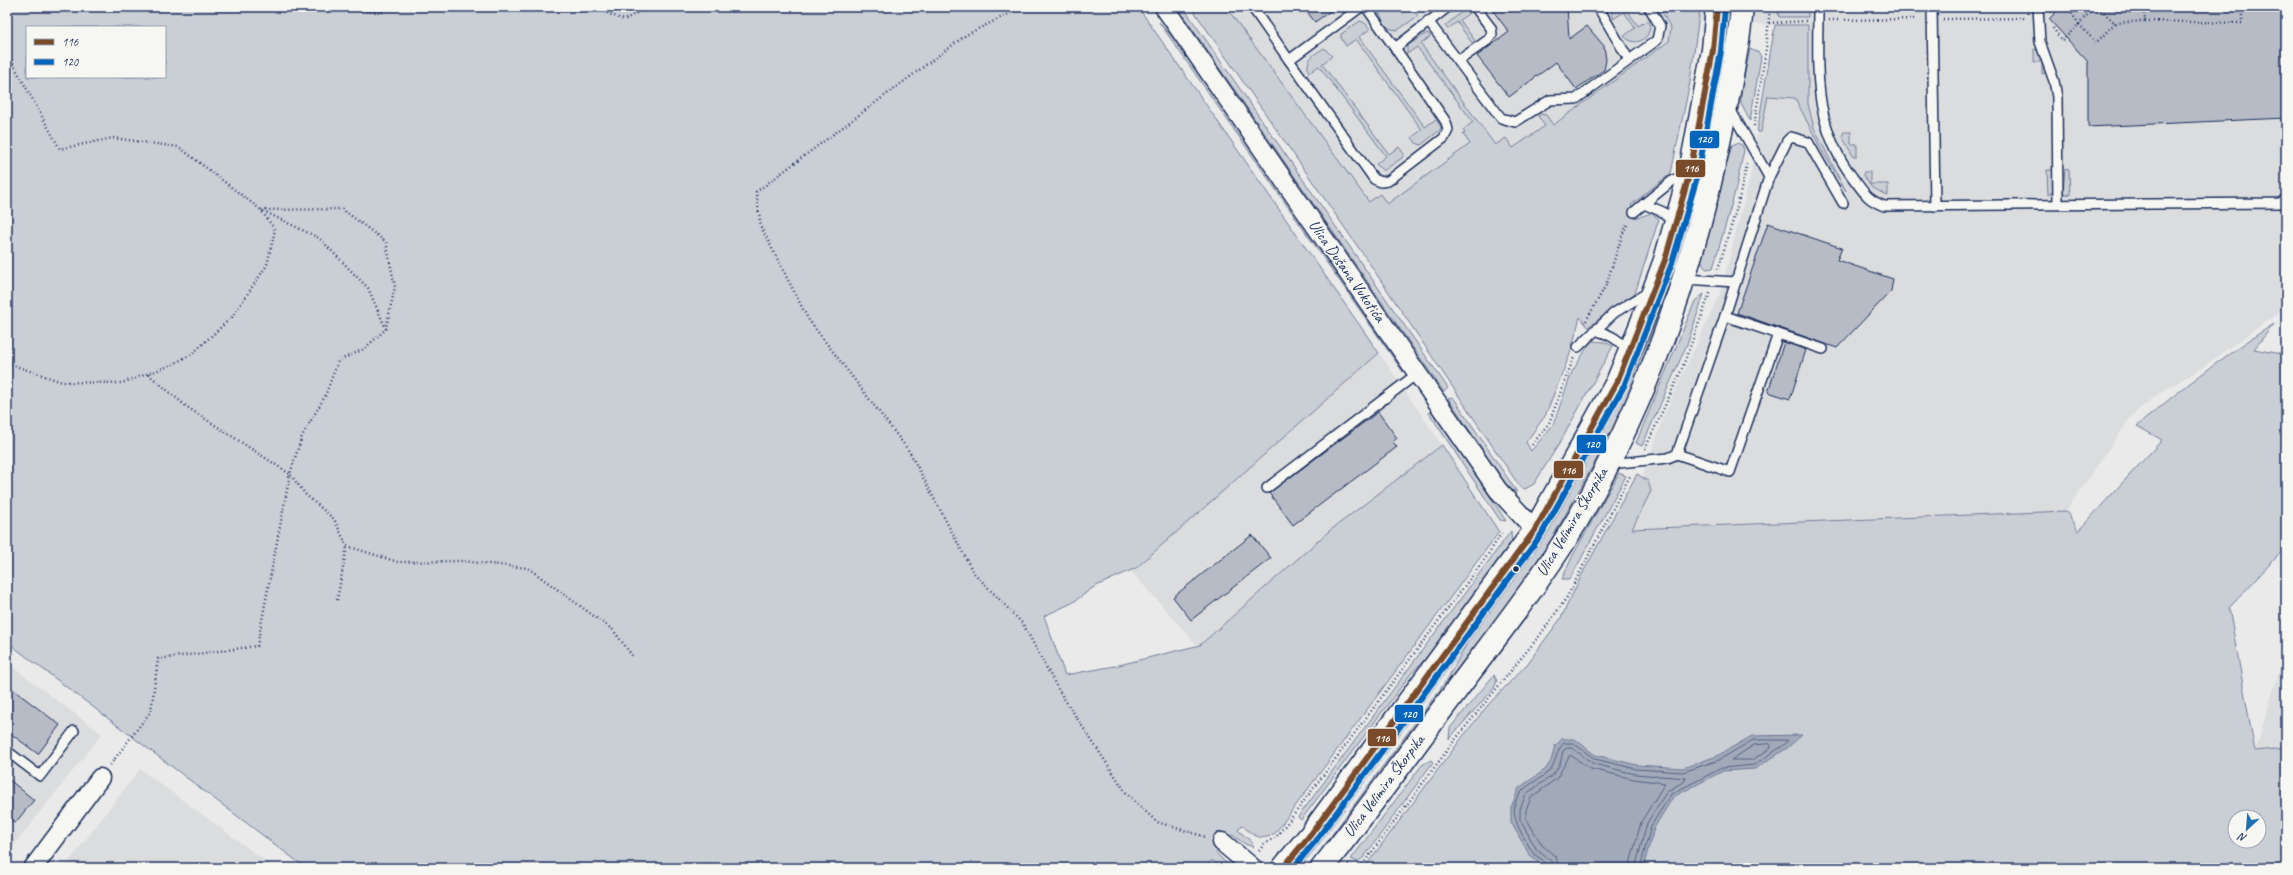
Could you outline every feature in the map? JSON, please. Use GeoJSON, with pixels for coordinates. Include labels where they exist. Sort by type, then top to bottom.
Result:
{"type":"FeatureCollection","features":[{"type":"Feature","properties":{"kind":"main road","name":"Ulica Velimira Škorpika"},"geometry":{"type":"LineString","coordinates":[[1283,868],[1312,834],[1535,530],[1617,382],[1654,288],[1690,172],[1713,50],[1717,7]]}},
{"type":"Feature","properties":{"kind":"main road","name":"Ulica Velimira Škorpika"},"geometry":{"type":"LineString","coordinates":[[1322,868],[1526,597],[1564,541],[1607,464],[1656,356],[1684,279],[1702,219],[1727,105],[1742,7]]}},
{"type":"Feature","properties":{"kind":"street","name":"Ulica Dušana Vukotića"},"geometry":{"type":"LineString","coordinates":[[1164,7],[1498,490],[1535,530]]}},
{"type":"Feature","properties":{"kind":"street"},"geometry":{"type":"LineString","coordinates":[[33,868],[100,778]]}},
{"type":"Feature","properties":{"kind":"street"},"geometry":{"type":"LineString","coordinates":[[1222,842],[1253,868]]}},
{"type":"Feature","properties":{"kind":"lane"},"geometry":{"type":"LineString","coordinates":[[1252,7],[1374,179],[1380,182],[1388,181],[1415,161],[1444,138],[1448,130],[1446,122],[1366,7]]}},
{"type":"Feature","properties":{"kind":"lane"},"geometry":{"type":"LineString","coordinates":[[1289,60],[1361,7]]}},
{"type":"Feature","properties":{"kind":"lane"},"geometry":{"type":"LineString","coordinates":[[1395,48],[1448,7]]}},
{"type":"Feature","properties":{"kind":"lane"},"geometry":{"type":"LineString","coordinates":[[1458,62],[1488,40],[1492,34],[1491,28],[1475,7]]}},
{"type":"Feature","properties":{"kind":"lane"},"geometry":{"type":"LineString","coordinates":[[1598,7],[1629,60]]}},
{"type":"Feature","properties":{"kind":"lane"},"geometry":{"type":"LineString","coordinates":[[1428,21],[1500,118],[1515,122],[1550,100],[1576,99],[1657,40],[1660,26],[1649,7]]}},
{"type":"Feature","properties":{"kind":"lane"},"geometry":{"type":"LineString","coordinates":[[1818,7],[1818,85],[1824,124],[1843,165],[1870,200],[1884,206],[2280,203],[2286,199]]}},
{"type":"Feature","properties":{"kind":"lane"},"geometry":{"type":"LineString","coordinates":[[1932,7],[1935,206]]}},
{"type":"Feature","properties":{"kind":"lane"},"geometry":{"type":"LineString","coordinates":[[2038,7],[2040,42],[2054,81],[2056,97],[2058,204]]}},
{"type":"Feature","properties":{"kind":"lane"},"geometry":{"type":"LineString","coordinates":[[1727,105],[1769,177]]}},
{"type":"Feature","properties":{"kind":"lane"},"geometry":{"type":"LineString","coordinates":[[1677,454],[1725,316],[1769,177],[1787,141],[1791,137],[1800,138],[1808,142],[1843,203]]}},
{"type":"Feature","properties":{"kind":"lane"},"geometry":{"type":"LineString","coordinates":[[1634,212],[1672,181],[1690,172]]}},
{"type":"Feature","properties":{"kind":"lane"},"geometry":{"type":"LineString","coordinates":[[1644,204],[1664,212],[1675,224]]}},
{"type":"Feature","properties":{"kind":"lane"},"geometry":{"type":"LineString","coordinates":[[1684,279],[1736,282]]}},
{"type":"Feature","properties":{"kind":"lane"},"geometry":{"type":"LineString","coordinates":[[1578,346],[1614,313],[1654,288]]}},
{"type":"Feature","properties":{"kind":"lane"},"geometry":{"type":"LineString","coordinates":[[1725,316],[1823,350]]}},
{"type":"Feature","properties":{"kind":"lane"},"geometry":{"type":"LineString","coordinates":[[1595,330],[1613,336],[1620,341],[1629,353]]}},
{"type":"Feature","properties":{"kind":"lane"},"geometry":{"type":"LineString","coordinates":[[1607,464],[1668,458],[1677,454],[1730,472],[1778,334]]}},
{"type":"Feature","properties":{"kind":"lane"},"geometry":{"type":"LineString","coordinates":[[1267,488],[1418,373]]}},
{"type":"Feature","properties":{"kind":"lane"},"geometry":{"type":"LineString","coordinates":[[7,751],[40,776],[74,731]]}},
{"type":"Feature","properties":{"kind":"path"},"geometry":{"type":"LineString","coordinates":[[352,7],[352,9],[381,12],[389,7]]}},
{"type":"Feature","properties":{"kind":"path"},"geometry":{"type":"LineString","coordinates":[[592,7],[624,20],[647,7]]}},
{"type":"Feature","properties":{"kind":"path"},"geometry":{"type":"LineString","coordinates":[[1022,7],[966,36],[756,192],[761,227],[808,319],[909,451],[973,572],[1023,624],[1060,691],[1127,794],[1157,822],[1222,842]]}},
{"type":"Feature","properties":{"kind":"path"},"geometry":{"type":"LineString","coordinates":[[1754,127],[1766,48],[1770,7]]}},
{"type":"Feature","properties":{"kind":"path"},"geometry":{"type":"LineString","coordinates":[[2067,7],[2079,24],[2096,43],[2115,23],[2145,20],[2242,22],[2242,7]]}},
{"type":"Feature","properties":{"kind":"path"},"geometry":{"type":"LineString","coordinates":[[2050,24],[2062,41],[2094,7]]}},
{"type":"Feature","properties":{"kind":"path"},"geometry":{"type":"LineString","coordinates":[[2098,7],[2115,23]]}},
{"type":"Feature","properties":{"kind":"path"},"geometry":{"type":"LineString","coordinates":[[2144,7],[2145,20]]}},
{"type":"Feature","properties":{"kind":"path"},"geometry":{"type":"LineString","coordinates":[[1769,23],[1804,21]]}},
{"type":"Feature","properties":{"kind":"path"},"geometry":{"type":"LineString","coordinates":[[7,53],[60,149],[113,138],[179,147],[261,210],[319,238],[368,288],[386,329]]}},
{"type":"Feature","properties":{"kind":"path"},"geometry":{"type":"LineString","coordinates":[[1719,266],[1737,207],[1748,157]]}},
{"type":"Feature","properties":{"kind":"path"},"geometry":{"type":"LineString","coordinates":[[100,778],[151,711],[158,659],[256,646],[290,474],[302,436],[325,396],[338,361],[364,349],[386,329],[395,287],[386,242],[342,209],[261,210]]}},
{"type":"Feature","properties":{"kind":"path"},"geometry":{"type":"LineString","coordinates":[[7,363],[62,382],[122,383],[169,366],[192,354],[232,317],[267,265],[275,230],[261,210]]}},
{"type":"Feature","properties":{"kind":"path"},"geometry":{"type":"LineString","coordinates":[[1360,868],[1454,741],[1540,635],[1567,597],[1639,461],[1681,371],[1711,292]]}},
{"type":"Feature","properties":{"kind":"path"},"geometry":{"type":"LineString","coordinates":[[148,374],[187,407],[290,474],[306,495],[334,519],[347,546],[336,600]]}},
{"type":"Feature","properties":{"kind":"path"},"geometry":{"type":"LineString","coordinates":[[1264,844],[1276,837],[1291,819],[1441,619],[1504,531]]}},
{"type":"Feature","properties":{"kind":"path"},"geometry":{"type":"LineString","coordinates":[[347,546],[398,562],[462,562],[528,568],[612,630],[634,658]]}},
{"type":"Feature","properties":{"kind":"path"},"geometry":{"type":"LineString","coordinates":[[1291,819],[1295,822]]}},
{"type":"Feature","properties":{"kind":"shaded area"},"geometry":{"type":"Polygon","coordinates":[[[7,7],[1138,7],[1379,353],[1136,568],[1094,587],[1072,603],[1044,616],[1065,675],[1115,666],[1200,645],[1328,532],[1442,445],[1499,532],[1276,832],[1262,838],[1254,835],[1242,825],[1238,830],[1252,842],[1253,847],[1245,844],[1232,835],[1216,853],[1231,868],[1221,868],[1212,860],[1208,865],[1211,868],[306,868],[7,642],[7,7]]]}},
{"type":"Feature","properties":{"kind":"shaded area"},"geometry":{"type":"Polygon","coordinates":[[[1177,7],[1183,7],[1448,388],[1444,392],[1177,7]]]}},
{"type":"Feature","properties":{"kind":"shaded area"},"geometry":{"type":"Polygon","coordinates":[[[1191,7],[2286,7],[2286,307],[2197,371],[2161,392],[2132,415],[2066,511],[1624,529],[1665,413],[1721,291],[1750,177],[1757,132],[1761,132],[1768,96],[1795,98],[1821,149],[1847,190],[1814,128],[1808,104],[1808,25],[1775,25],[1699,20],[1365,257],[1191,7]]]}},
{"type":"Feature","properties":{"kind":"shaded area"},"geometry":{"type":"Polygon","coordinates":[[[1191,7],[1226,7],[1369,202],[1380,194],[1387,204],[1470,144],[1463,134],[1465,133],[1463,130],[1473,122],[1417,47],[1407,54],[1407,46],[1427,33],[1431,36],[1421,44],[1495,145],[1506,138],[1513,148],[1545,126],[1538,116],[1541,114],[1546,115],[1553,125],[1669,41],[1671,28],[1659,7],[1663,7],[1666,13],[1677,7],[1700,7],[1690,82],[1671,173],[1631,205],[1637,218],[1651,213],[1659,219],[1635,293],[1588,327],[1580,317],[1570,354],[1545,416],[1526,442],[1531,451],[1553,425],[1572,372],[1591,341],[1605,342],[1613,346],[1562,439],[1534,484],[1525,489],[1520,487],[1365,257],[1191,7]]]}},
{"type":"Feature","properties":{"kind":"shaded area"},"geometry":{"type":"Polygon","coordinates":[[[1381,7],[1411,7],[1418,16],[1398,30],[1391,29],[1386,26],[1378,11],[1381,7]]]}},
{"type":"Feature","properties":{"kind":"shaded area"},"geometry":{"type":"Polygon","coordinates":[[[1611,7],[1632,7],[1627,10],[1638,26],[1649,20],[1650,26],[1647,36],[1634,42],[1624,36],[1635,28],[1624,12],[1613,19],[1611,7]]]}},
{"type":"Feature","properties":{"kind":"shaded area"},"geometry":{"type":"Polygon","coordinates":[[[1725,7],[1733,7],[1719,110],[1679,265],[1650,345],[1612,432],[1551,540],[1503,612],[1330,842],[1328,840],[1446,681],[1471,636],[1551,523],[1604,430],[1643,345],[1725,7]]]}},
{"type":"Feature","properties":{"kind":"shaded area"},"geometry":{"type":"Polygon","coordinates":[[[1777,7],[1808,7],[1808,17],[1779,17],[1777,7]]]}},
{"type":"Feature","properties":{"kind":"shaded area"},"geometry":{"type":"Polygon","coordinates":[[[1464,10],[1469,13],[1460,20],[1475,41],[1472,43],[1457,22],[1448,29],[1445,26],[1464,10]]]}},
{"type":"Feature","properties":{"kind":"shaded area"},"geometry":{"type":"Polygon","coordinates":[[[1360,21],[1365,23],[1370,29],[1359,37],[1425,127],[1436,119],[1441,127],[1440,130],[1421,145],[1416,143],[1412,137],[1422,130],[1356,39],[1346,46],[1341,38],[1341,34],[1360,21]]]}},
{"type":"Feature","properties":{"kind":"shaded area"},"geometry":{"type":"Polygon","coordinates":[[[1159,22],[1186,53],[1401,362],[1403,372],[1159,22]]]}},
{"type":"Feature","properties":{"kind":"shaded area"},"geometry":{"type":"Polygon","coordinates":[[[1775,25],[1808,25],[1808,104],[1814,128],[1846,191],[1821,149],[1795,98],[1768,96],[1761,132],[1757,132],[1775,25]]]}},
{"type":"Feature","properties":{"kind":"shaded area"},"geometry":{"type":"Polygon","coordinates":[[[1324,48],[1332,56],[1322,64],[1389,154],[1399,147],[1404,154],[1402,158],[1383,171],[1376,164],[1386,156],[1319,66],[1309,73],[1309,61],[1313,55],[1324,48]]]}},
{"type":"Feature","properties":{"kind":"shaded area"},"geometry":{"type":"Polygon","coordinates":[[[1750,49],[1759,53],[1761,57],[1750,121],[1741,104],[1741,91],[1750,49]]]}},
{"type":"Feature","properties":{"kind":"shaded area"},"geometry":{"type":"Polygon","coordinates":[[[2034,49],[2037,50],[2047,70],[2046,73],[2042,74],[2042,62],[2034,62],[2034,49]]]}},
{"type":"Feature","properties":{"kind":"shaded area"},"geometry":{"type":"Polygon","coordinates":[[[1844,132],[1851,132],[1851,144],[1857,144],[1857,156],[1853,156],[1842,136],[1844,132]]]}},
{"type":"Feature","properties":{"kind":"shaded area"},"geometry":{"type":"Polygon","coordinates":[[[1737,143],[1742,145],[1744,150],[1735,192],[1713,268],[1706,269],[1701,260],[1732,145],[1737,143]]]}},
{"type":"Feature","properties":{"kind":"shaded area"},"geometry":{"type":"Polygon","coordinates":[[[2065,169],[2069,170],[2070,195],[2063,193],[2065,169]]]}},
{"type":"Feature","properties":{"kind":"shaded area"},"geometry":{"type":"Polygon","coordinates":[[[2047,170],[2052,170],[2053,172],[2054,191],[2048,195],[2047,170]]]}},
{"type":"Feature","properties":{"kind":"shaded area"},"geometry":{"type":"Polygon","coordinates":[[[1864,172],[1870,172],[1870,184],[1888,184],[1888,196],[1871,187],[1863,175],[1864,172]]]}},
{"type":"Feature","properties":{"kind":"shaded area"},"geometry":{"type":"Polygon","coordinates":[[[1704,294],[1688,342],[1642,446],[1636,443],[1695,301],[1704,294]]]}},
{"type":"Feature","properties":{"kind":"shaded area"},"geometry":{"type":"Polygon","coordinates":[[[2274,324],[2254,349],[2286,355],[2286,547],[2229,608],[2255,751],[2286,748],[2286,868],[1364,868],[1464,735],[1488,705],[1528,663],[1561,618],[1582,574],[1637,474],[1648,481],[1651,491],[1632,529],[2066,511],[2078,531],[2162,440],[2137,426],[2238,348],[2274,324]]]}},
{"type":"Feature","properties":{"kind":"shaded area"},"geometry":{"type":"Polygon","coordinates":[[[1379,353],[1442,445],[1328,532],[1198,646],[1131,571],[1379,353]]]}},
{"type":"Feature","properties":{"kind":"shaded area"},"geometry":{"type":"Polygon","coordinates":[[[1453,397],[1517,492],[1508,488],[1448,398],[1453,397]]]}},
{"type":"Feature","properties":{"kind":"shaded area"},"geometry":{"type":"Polygon","coordinates":[[[1433,409],[1506,521],[1500,520],[1429,413],[1433,409]]]}},
{"type":"Feature","properties":{"kind":"shaded area"},"geometry":{"type":"Polygon","coordinates":[[[1619,473],[1626,476],[1570,579],[1562,579],[1572,557],[1619,473]]]}},
{"type":"Feature","properties":{"kind":"shaded area"},"geometry":{"type":"Polygon","coordinates":[[[1511,531],[1512,549],[1442,641],[1410,675],[1301,820],[1298,817],[1511,531]]]}},
{"type":"Feature","properties":{"kind":"shaded area"},"geometry":{"type":"Polygon","coordinates":[[[2286,648],[2286,748],[2255,752],[2286,648]]]}},
{"type":"Feature","properties":{"kind":"shaded area"},"geometry":{"type":"Polygon","coordinates":[[[7,663],[102,734],[7,854],[7,663]]]}},
{"type":"Feature","properties":{"kind":"shaded area"},"geometry":{"type":"Polygon","coordinates":[[[1494,675],[1497,681],[1494,688],[1449,739],[1450,728],[1494,675]]]}},
{"type":"Feature","properties":{"kind":"shaded area"},"geometry":{"type":"Polygon","coordinates":[[[1431,760],[1433,762],[1364,857],[1358,862],[1351,859],[1422,765],[1431,760]]]}},
{"type":"Feature","properties":{"kind":"shaded area"},"geometry":{"type":"Polygon","coordinates":[[[140,769],[275,868],[64,868],[140,769]]]}},
{"type":"Feature","properties":{"kind":"water"},"geometry":{"type":"Polygon","coordinates":[[[1802,735],[1787,748],[1755,769],[1723,771],[1673,797],[1654,828],[1643,868],[1546,868],[1530,856],[1511,822],[1511,807],[1519,788],[1546,769],[1551,761],[1555,746],[1562,739],[1575,739],[1595,755],[1637,765],[1683,768],[1717,756],[1752,736],[1802,735]]]}},
{"type":"Feature","properties":{"kind":"building"},"geometry":{"type":"Polygon","coordinates":[[[1303,7],[1336,7],[1315,22],[1303,7]]]}},
{"type":"Feature","properties":{"kind":"building"},"geometry":{"type":"Polygon","coordinates":[[[1490,7],[1567,7],[1569,39],[1587,26],[1604,46],[1606,60],[1604,70],[1576,89],[1556,62],[1509,97],[1477,56],[1509,32],[1490,7]]]}},
{"type":"Feature","properties":{"kind":"building"},"geometry":{"type":"Polygon","coordinates":[[[2061,7],[2286,7],[2286,118],[2088,127],[2088,62],[2049,19],[2061,7]]]}},
{"type":"Feature","properties":{"kind":"building"},"geometry":{"type":"Polygon","coordinates":[[[1768,223],[1842,248],[1837,260],[1893,279],[1891,291],[1837,348],[1737,313],[1768,223]]]}},
{"type":"Feature","properties":{"kind":"building"},"geometry":{"type":"Polygon","coordinates":[[[1784,342],[1806,350],[1790,399],[1768,392],[1784,342]]]}},
{"type":"Feature","properties":{"kind":"building"},"geometry":{"type":"Polygon","coordinates":[[[1378,412],[1397,438],[1393,442],[1397,447],[1293,525],[1269,493],[1378,412]]]}},
{"type":"Feature","properties":{"kind":"building"},"geometry":{"type":"Polygon","coordinates":[[[1252,535],[1271,558],[1191,620],[1173,597],[1252,535]]]}},
{"type":"Feature","properties":{"kind":"building"},"geometry":{"type":"Polygon","coordinates":[[[7,685],[60,725],[38,754],[7,731],[7,685]]]}},
{"type":"Feature","properties":{"kind":"building"},"geometry":{"type":"Polygon","coordinates":[[[7,778],[34,800],[15,823],[7,816],[7,778]]]}},
{"type":"Feature","properties":{"kind":"transit line","name":"116"},"geometry":{"type":"LineString","coordinates":[[1283,868],[1311,834],[1535,530],[1617,382],[1665,260],[1690,172],[1713,50],[1717,7]]}},
{"type":"Feature","properties":{"kind":"transit line","name":"120"},"geometry":{"type":"LineString","coordinates":[[1293,868],[1317,839],[1541,535],[1624,386],[1672,263],[1698,174],[1721,51],[1725,8]]}}]}
